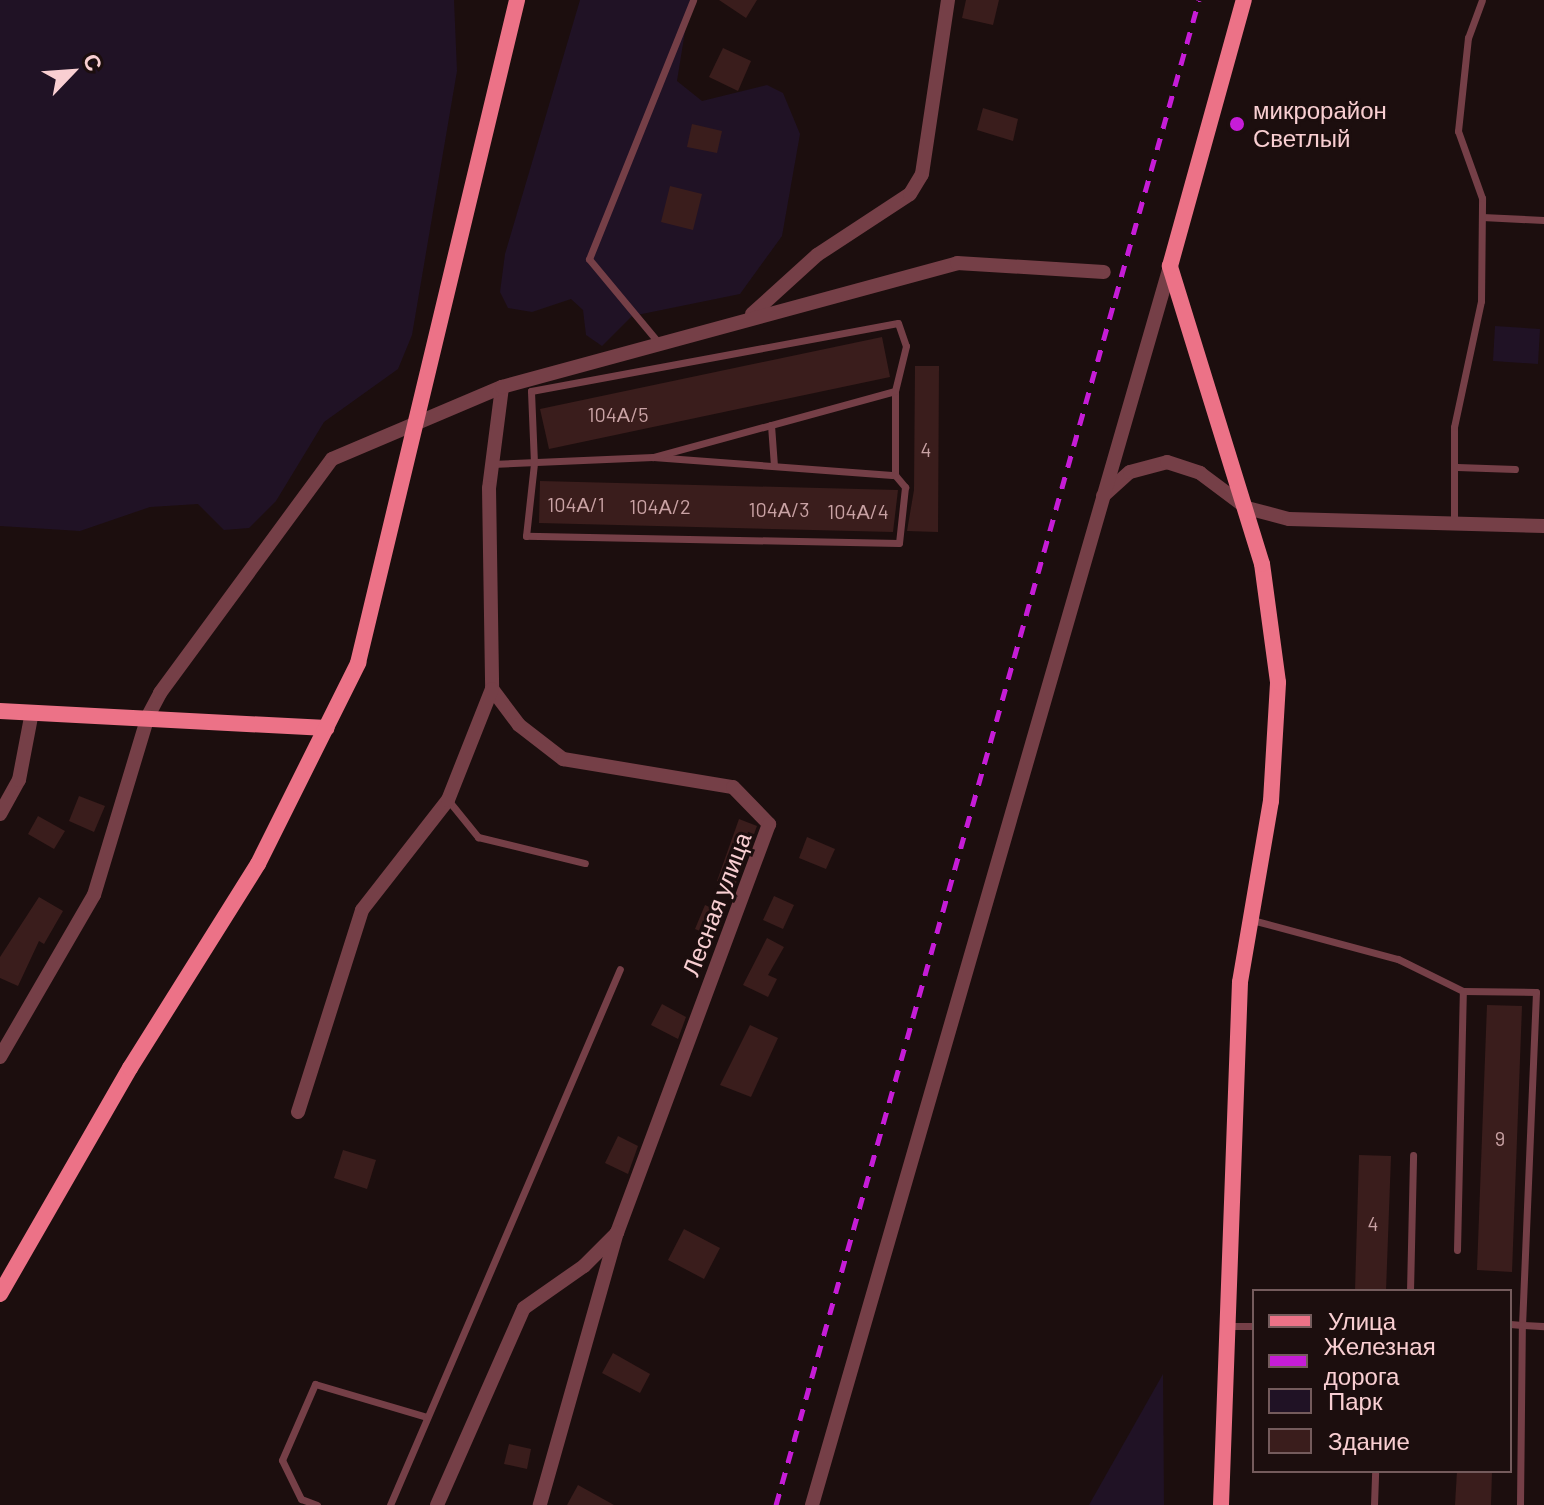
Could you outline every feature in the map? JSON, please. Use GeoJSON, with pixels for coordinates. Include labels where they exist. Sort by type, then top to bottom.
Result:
{"type":"FeatureCollection","features":[{"type":"Feature","properties":{"kind":"street"},"geometry":{"type":"LineString","coordinates":[[0,1294],[130,1068],[258,864],[358,663],[517,0]]}},
{"type":"Feature","properties":{"kind":"street"},"geometry":{"type":"LineString","coordinates":[[748,317],[817,255],[910,194],[922,174],[948,0]]}},
{"type":"Feature","properties":{"kind":"street"},"geometry":{"type":"LineString","coordinates":[[812,1505],[1244,0]]}},
{"type":"Feature","properties":{"kind":"street"},"geometry":{"type":"LineString","coordinates":[[0,1057],[94,895],[148,716],[332,459],[417,419],[502,387],[748,317],[957,263],[1104,272]]}},
{"type":"Feature","properties":{"kind":"street"},"geometry":{"type":"LineString","coordinates":[[1170,266],[1262,564],[1278,682],[1271,801],[1240,982],[1221,1505]]}},
{"type":"Feature","properties":{"kind":"street"},"geometry":{"type":"LineString","coordinates":[[298,1112],[362,910],[448,800],[492,689],[492,464],[502,387]]}},
{"type":"Feature","properties":{"kind":"street"},"geometry":{"type":"LineString","coordinates":[[1103,496],[1130,472],[1167,462],[1200,473],[1247,508],[1289,519],[1454,521],[1544,526]]}},
{"type":"Feature","properties":{"kind":"street","name":"Лесная улица"},"geometry":{"type":"LineString","coordinates":[[492,689],[519,725],[563,759],[733,787],[769,824],[617,1232],[540,1505]]}},
{"type":"Feature","properties":{"kind":"street"},"geometry":{"type":"LineString","coordinates":[[0,711],[148,716],[327,728]]}},
{"type":"Feature","properties":{"kind":"street"},"geometry":{"type":"LineString","coordinates":[[0,814],[19,780],[32,712]]}},
{"type":"Feature","properties":{"kind":"street"},"geometry":{"type":"LineString","coordinates":[[437,1505],[524,1308],[584,1266],[617,1232]]}},
{"type":"Feature","properties":{"kind":"lane"},"geometry":{"type":"LineString","coordinates":[[658,342],[589,259],[693,0]]}},
{"type":"Feature","properties":{"kind":"lane"},"geometry":{"type":"LineString","coordinates":[[1454,521],[1457,467],[1454,427],[1481,301],[1482,217],[1482,198],[1458,131],[1468,38],[1482,0]]}},
{"type":"Feature","properties":{"kind":"lane"},"geometry":{"type":"LineString","coordinates":[[1482,217],[1544,220]]}},
{"type":"Feature","properties":{"kind":"lane"},"geometry":{"type":"LineString","coordinates":[[898,323],[906,346],[895,391],[895,475],[905,487],[899,543],[526,536],[534,463],[531,391],[898,323]]}},
{"type":"Feature","properties":{"kind":"lane"},"geometry":{"type":"LineString","coordinates":[[653,457],[895,391]]}},
{"type":"Feature","properties":{"kind":"lane"},"geometry":{"type":"LineString","coordinates":[[771,425],[774,466]]}},
{"type":"Feature","properties":{"kind":"lane"},"geometry":{"type":"LineString","coordinates":[[492,464],[653,457],[895,475]]}},
{"type":"Feature","properties":{"kind":"lane"},"geometry":{"type":"LineString","coordinates":[[1457,467],[1515,469]]}},
{"type":"Feature","properties":{"kind":"lane"},"geometry":{"type":"LineString","coordinates":[[448,800],[478,837],[585,863]]}},
{"type":"Feature","properties":{"kind":"lane"},"geometry":{"type":"LineString","coordinates":[[1250,920],[1398,959],[1463,991],[1540,992],[1522,1325],[1520,1505]]}},
{"type":"Feature","properties":{"kind":"lane"},"geometry":{"type":"LineString","coordinates":[[390,1505],[620,969]]}},
{"type":"Feature","properties":{"kind":"lane"},"geometry":{"type":"LineString","coordinates":[[1457,1250],[1463,991]]}},
{"type":"Feature","properties":{"kind":"lane"},"geometry":{"type":"LineString","coordinates":[[1410,1289],[1413,1155]]}},
{"type":"Feature","properties":{"kind":"lane"},"geometry":{"type":"LineString","coordinates":[[1512,1324],[1544,1326]]}},
{"type":"Feature","properties":{"kind":"lane"},"geometry":{"type":"LineString","coordinates":[[1227,1326],[1252,1326]]}},
{"type":"Feature","properties":{"kind":"lane"},"geometry":{"type":"LineString","coordinates":[[317,1505],[301,1499],[282,1460],[315,1384],[427,1417]]}},
{"type":"Feature","properties":{"kind":"lane"},"geometry":{"type":"LineString","coordinates":[[1374,1505],[1375,1473]]}},
{"type":"Feature","properties":{"kind":"green space"},"geometry":{"type":"Polygon","coordinates":[[[0,0],[454,0],[457,71],[412,335],[398,369],[324,422],[276,501],[249,528],[224,530],[198,504],[150,507],[80,531],[0,526],[0,0]]]}},
{"type":"Feature","properties":{"kind":"green space"},"geometry":{"type":"Polygon","coordinates":[[[580,0],[690,0],[677,81],[702,101],[767,85],[783,93],[800,134],[782,236],[740,294],[632,316],[602,346],[586,335],[583,310],[571,299],[532,312],[508,308],[500,292],[505,254],[580,0]]]}},
{"type":"Feature","properties":{"kind":"green space"},"geometry":{"type":"Polygon","coordinates":[[[1495,326],[1540,329],[1538,364],[1493,361],[1495,326]]]}},
{"type":"Feature","properties":{"kind":"green space"},"geometry":{"type":"Polygon","coordinates":[[[1163,1374],[1164,1505],[1089,1505],[1163,1374]]]}},
{"type":"Feature","properties":{"kind":"building"},"geometry":{"type":"Polygon","coordinates":[[[719,0],[757,0],[746,18],[719,0]]]}},
{"type":"Feature","properties":{"kind":"building"},"geometry":{"type":"Polygon","coordinates":[[[966,0],[999,0],[993,25],[962,18],[966,0]]]}},
{"type":"Feature","properties":{"kind":"building"},"geometry":{"type":"Polygon","coordinates":[[[723,48],[751,61],[738,91],[709,77],[723,48]]]}},
{"type":"Feature","properties":{"kind":"building"},"geometry":{"type":"Polygon","coordinates":[[[983,108],[1018,119],[1013,141],[977,130],[983,108]]]}},
{"type":"Feature","properties":{"kind":"building"},"geometry":{"type":"Polygon","coordinates":[[[692,124],[722,131],[717,153],[687,147],[692,124]]]}},
{"type":"Feature","properties":{"kind":"building"},"geometry":{"type":"Polygon","coordinates":[[[670,186],[702,194],[693,230],[661,222],[670,186]]]}},
{"type":"Feature","properties":{"kind":"building"},"geometry":{"type":"Polygon","coordinates":[[[882,337],[890,377],[549,449],[540,409],[882,337]]]}},
{"type":"Feature","properties":{"kind":"building"},"geometry":{"type":"Polygon","coordinates":[[[915,366],[939,366],[938,532],[907,531],[914,490],[915,366]]]}},
{"type":"Feature","properties":{"kind":"building"},"geometry":{"type":"Polygon","coordinates":[[[540,481],[898,490],[893,532],[539,523],[540,481]]]}},
{"type":"Feature","properties":{"kind":"building"},"geometry":{"type":"Polygon","coordinates":[[[79,796],[105,806],[94,832],[69,821],[79,796]]]}},
{"type":"Feature","properties":{"kind":"building"},"geometry":{"type":"Polygon","coordinates":[[[38,816],[65,831],[54,849],[28,834],[38,816]]]}},
{"type":"Feature","properties":{"kind":"building"},"geometry":{"type":"Polygon","coordinates":[[[739,819],[757,826],[735,886],[717,881],[739,819]]]}},
{"type":"Feature","properties":{"kind":"building"},"geometry":{"type":"Polygon","coordinates":[[[807,837],[835,849],[826,869],[799,858],[807,837]]]}},
{"type":"Feature","properties":{"kind":"building"},"geometry":{"type":"Polygon","coordinates":[[[774,896],[794,905],[783,929],[763,920],[774,896]]]}},
{"type":"Feature","properties":{"kind":"building"},"geometry":{"type":"Polygon","coordinates":[[[39,897],[63,911],[44,944],[39,941],[18,986],[0,978],[0,957],[39,897]]]}},
{"type":"Feature","properties":{"kind":"building"},"geometry":{"type":"Polygon","coordinates":[[[705,905],[725,914],[716,938],[695,929],[705,905]]]}},
{"type":"Feature","properties":{"kind":"building"},"geometry":{"type":"Polygon","coordinates":[[[767,938],[784,947],[768,975],[777,979],[768,997],[743,985],[767,938]]]}},
{"type":"Feature","properties":{"kind":"building"},"geometry":{"type":"Polygon","coordinates":[[[662,1004],[686,1017],[678,1039],[651,1025],[662,1004]]]}},
{"type":"Feature","properties":{"kind":"building"},"geometry":{"type":"Polygon","coordinates":[[[1487,1005],[1522,1006],[1512,1272],[1477,1270],[1487,1005]]]}},
{"type":"Feature","properties":{"kind":"building"},"geometry":{"type":"Polygon","coordinates":[[[750,1025],[778,1038],[751,1097],[720,1085],[750,1025]]]}},
{"type":"Feature","properties":{"kind":"building"},"geometry":{"type":"Polygon","coordinates":[[[618,1136],[638,1146],[628,1174],[605,1163],[618,1136]]]}},
{"type":"Feature","properties":{"kind":"building"},"geometry":{"type":"Polygon","coordinates":[[[343,1150],[376,1160],[367,1189],[334,1178],[343,1150]]]}},
{"type":"Feature","properties":{"kind":"building"},"geometry":{"type":"Polygon","coordinates":[[[1359,1155],[1391,1156],[1386,1289],[1355,1289],[1359,1155]]]}},
{"type":"Feature","properties":{"kind":"building"},"geometry":{"type":"Polygon","coordinates":[[[684,1229],[720,1248],[704,1279],[668,1260],[684,1229]]]}},
{"type":"Feature","properties":{"kind":"building"},"geometry":{"type":"Polygon","coordinates":[[[613,1353],[650,1374],[640,1393],[602,1373],[613,1353]]]}},
{"type":"Feature","properties":{"kind":"building"},"geometry":{"type":"Polygon","coordinates":[[[509,1444],[531,1449],[527,1469],[504,1464],[509,1444]]]}},
{"type":"Feature","properties":{"kind":"building"},"geometry":{"type":"Polygon","coordinates":[[[1457,1473],[1492,1473],[1491,1505],[1455,1505],[1457,1473]]]}},
{"type":"Feature","properties":{"kind":"building"},"geometry":{"type":"Polygon","coordinates":[[[578,1485],[614,1505],[567,1505],[578,1485]]]}},
{"type":"Feature","properties":{"kind":"railway"},"geometry":{"type":"LineString","coordinates":[[776,1505],[1199,0]]}},
{"type":"Feature","properties":{"kind":"place","name":"микрорайон Светлый"},"geometry":{"type":"Point","coordinates":[1237,124]}}]}
